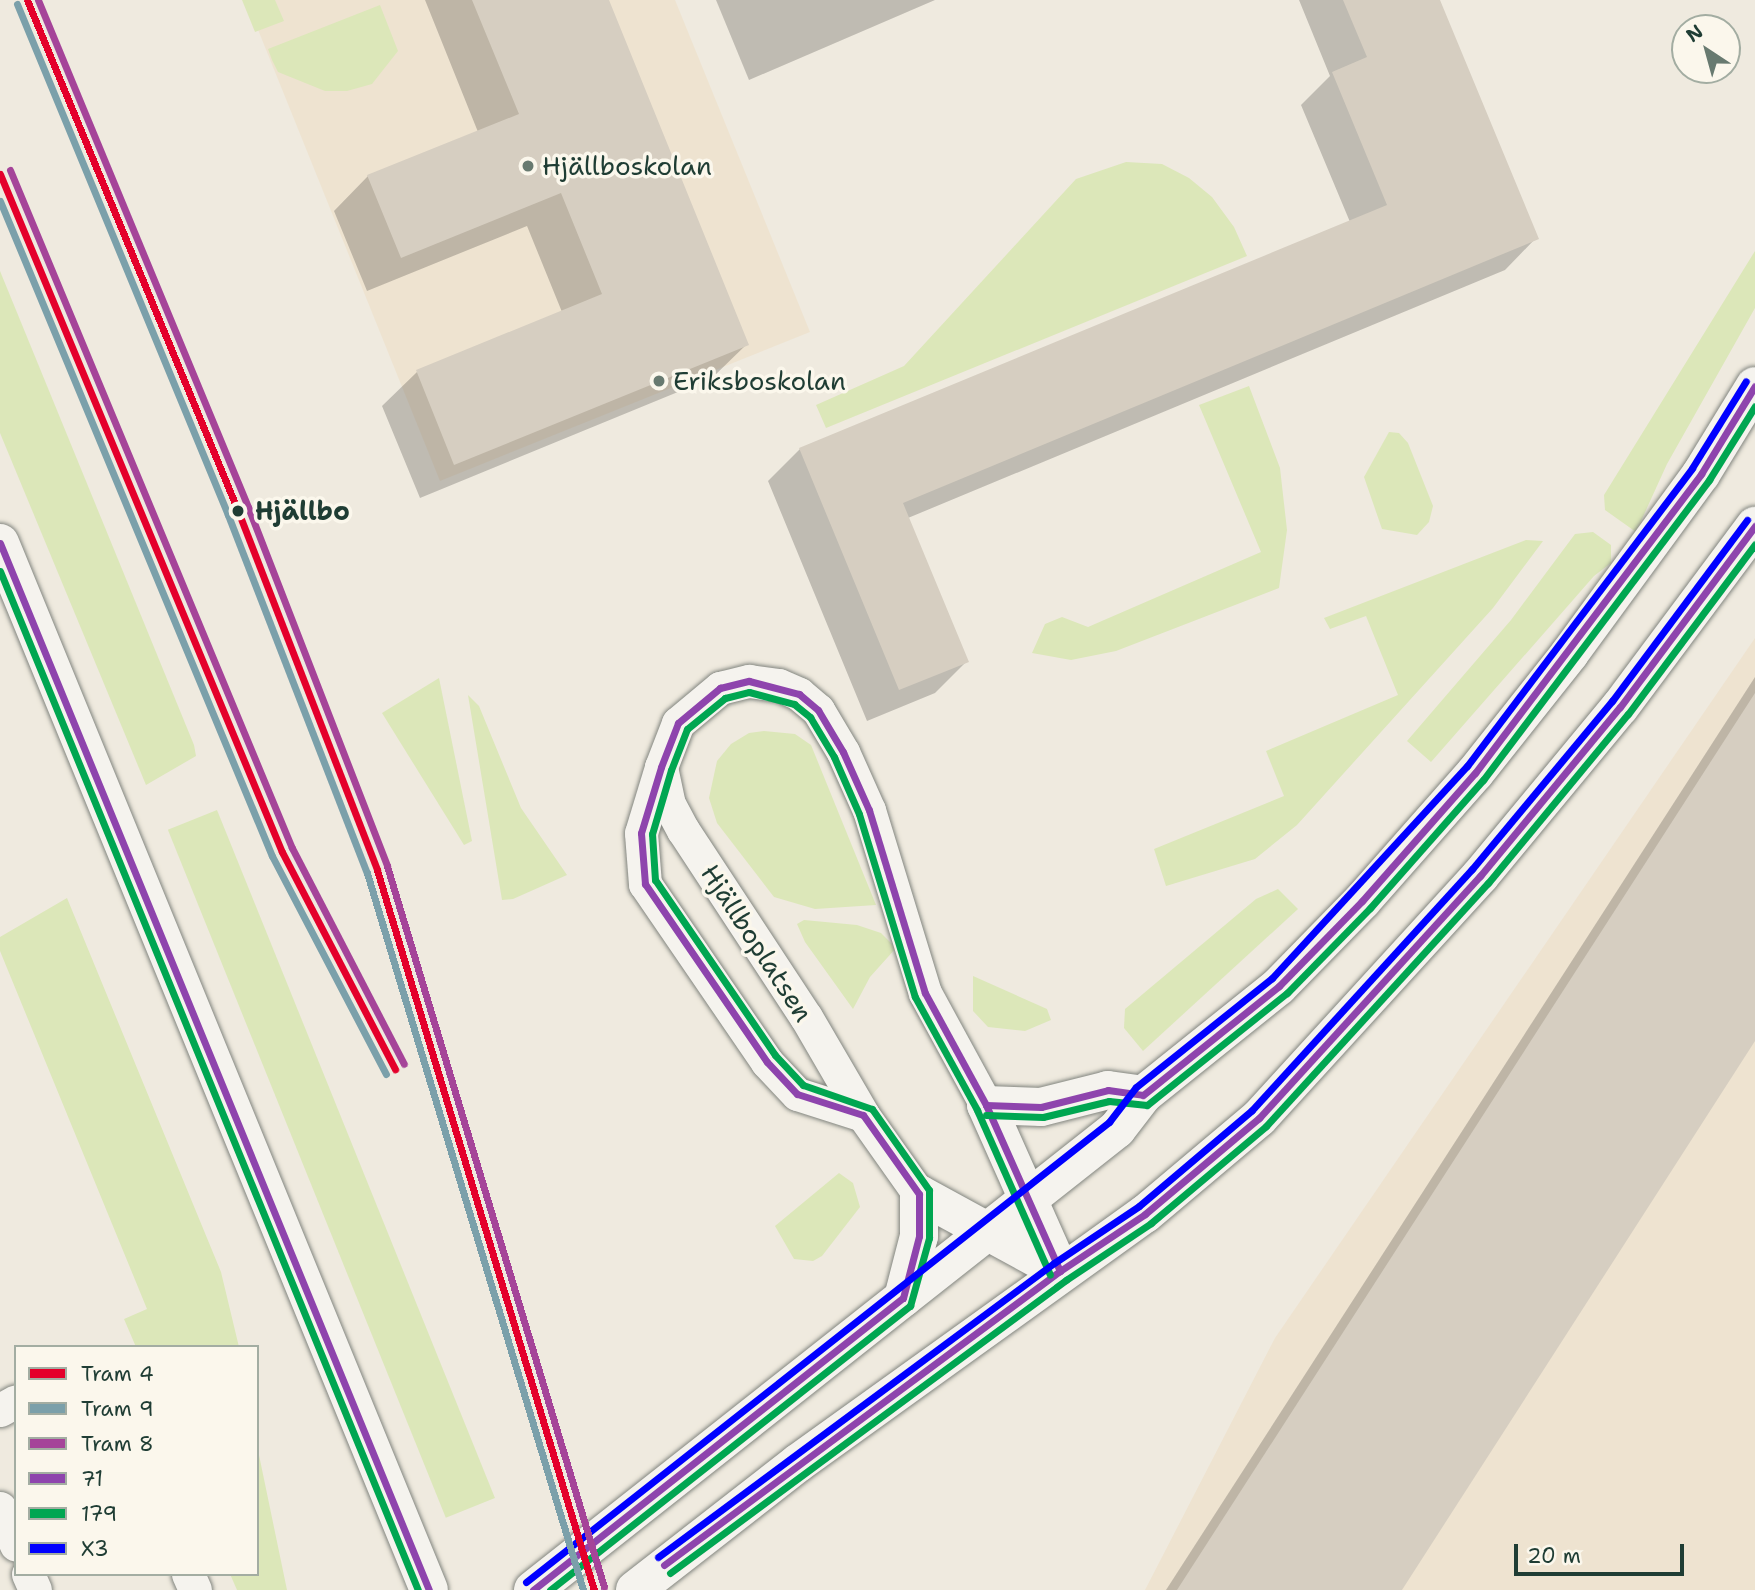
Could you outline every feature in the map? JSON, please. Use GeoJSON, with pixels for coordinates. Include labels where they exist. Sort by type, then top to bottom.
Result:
{"type":"FeatureCollection","features":[{"type":"Feature","properties":{"kind":"main road"},"geometry":{"type":"LineString","coordinates":[[533,1590],[1117,1129],[1143,1095],[1279,986],[1362,901],[1475,773],[1611,598],[1749,408]]}},
{"type":"Feature","properties":{"kind":"main road"},"geometry":{"type":"LineString","coordinates":[[635,1590],[798,1463],[1060,1271],[1145,1214],[1217,1157],[1342,1031],[1480,876],[1620,706],[1755,526]]}},
{"type":"Feature","properties":{"kind":"main road"},"geometry":{"type":"LineString","coordinates":[[0,543],[429,1590]]}},
{"type":"Feature","properties":{"kind":"main road"},"geometry":{"type":"LineString","coordinates":[[1060,1271],[986,1105],[1041,1107],[1108,1090],[1143,1095]]}},
{"type":"Feature","properties":{"kind":"main road"},"geometry":{"type":"LineString","coordinates":[[903,1298],[919,1236],[919,1194]]}},
{"type":"Feature","properties":{"kind":"main road","name":"Hjällboplatsen"},"geometry":{"type":"LineString","coordinates":[[919,1194],[1060,1271]]}},
{"type":"Feature","properties":{"kind":"lane"},"geometry":{"type":"LineString","coordinates":[[863,1115],[797,1094],[767,1062],[645,884],[640,833],[661,767],[678,723],[720,688],[749,681],[779,685],[799,694],[818,710],[844,752],[869,810],[925,993],[986,1105]]}},
{"type":"Feature","properties":{"kind":"lane","name":"Hjällboplatsen"},"geometry":{"type":"LineString","coordinates":[[661,767],[669,804],[683,830],[806,1017],[863,1115],[919,1194]]}},
{"type":"Feature","properties":{"kind":"lane"},"geometry":{"type":"LineString","coordinates":[[0,1508],[14,1540]]}},
{"type":"Feature","properties":{"kind":"shaded area","name":"Hjällboskolan"},"geometry":{"type":"Polygon","coordinates":[[[246,0],[675,0],[810,332],[440,481],[246,0]]]}},
{"type":"Feature","properties":{"kind":"shaded area"},"geometry":{"type":"Polygon","coordinates":[[[1755,638],[1755,1590],[1145,1590],[1275,1338],[1755,638]]]}},
{"type":"Feature","properties":{"kind":"green space"},"geometry":{"type":"Polygon","coordinates":[[[242,0],[275,0],[284,21],[255,32],[242,0]]]}},
{"type":"Feature","properties":{"kind":"green space"},"geometry":{"type":"Polygon","coordinates":[[[380,5],[398,51],[372,84],[347,91],[325,91],[278,72],[268,49],[380,5]]]}},
{"type":"Feature","properties":{"kind":"green space"},"geometry":{"type":"Polygon","coordinates":[[[1126,162],[1162,164],[1189,178],[1212,197],[1234,227],[1247,256],[826,428],[816,405],[904,366],[1076,179],[1126,162]]]}},
{"type":"Feature","properties":{"kind":"green space"},"geometry":{"type":"Polygon","coordinates":[[[1755,251],[1755,308],[1667,464],[1636,532],[1605,510],[1604,495],[1755,251]]]}},
{"type":"Feature","properties":{"kind":"green space"},"geometry":{"type":"Polygon","coordinates":[[[0,271],[194,745],[196,756],[146,785],[0,433],[0,271]]]}},
{"type":"Feature","properties":{"kind":"green space"},"geometry":{"type":"Polygon","coordinates":[[[1249,386],[1280,468],[1287,530],[1279,588],[1116,651],[1071,660],[1032,653],[1045,624],[1062,617],[1088,627],[1261,552],[1199,405],[1249,386]]]}},
{"type":"Feature","properties":{"kind":"green space"},"geometry":{"type":"Polygon","coordinates":[[[1389,432],[1399,433],[1408,443],[1433,506],[1429,522],[1417,535],[1382,529],[1364,477],[1389,432]]]}},
{"type":"Feature","properties":{"kind":"green space"},"geometry":{"type":"Polygon","coordinates":[[[1593,532],[1611,545],[1611,563],[1594,576],[1431,762],[1407,741],[1511,620],[1575,534],[1593,532]]]}},
{"type":"Feature","properties":{"kind":"green space"},"geometry":{"type":"Polygon","coordinates":[[[1526,540],[1543,541],[1493,608],[1297,825],[1255,859],[1166,886],[1154,849],[1284,796],[1266,751],[1398,695],[1366,616],[1330,629],[1324,618],[1526,540]]]}},
{"type":"Feature","properties":{"kind":"green space"},"geometry":{"type":"Polygon","coordinates":[[[439,678],[472,841],[464,845],[382,713],[439,678]]]}},
{"type":"Feature","properties":{"kind":"green space"},"geometry":{"type":"Polygon","coordinates":[[[468,695],[479,706],[521,808],[567,875],[513,899],[502,900],[468,695]]]}},
{"type":"Feature","properties":{"kind":"green space"},"geometry":{"type":"Polygon","coordinates":[[[764,731],[795,734],[811,745],[876,905],[815,909],[774,897],[717,823],[709,798],[717,761],[731,744],[749,733],[764,731]]]}},
{"type":"Feature","properties":{"kind":"green space"},"geometry":{"type":"Polygon","coordinates":[[[217,810],[495,1498],[446,1518],[168,830],[217,810]]]}},
{"type":"Feature","properties":{"kind":"green space"},"geometry":{"type":"Polygon","coordinates":[[[1278,889],[1298,909],[1143,1051],[1124,1028],[1125,1009],[1256,899],[1278,889]]]}},
{"type":"Feature","properties":{"kind":"green space"},"geometry":{"type":"Polygon","coordinates":[[[67,898],[221,1272],[239,1345],[135,1345],[124,1319],[147,1309],[0,951],[0,937],[67,898]]]}},
{"type":"Feature","properties":{"kind":"green space"},"geometry":{"type":"Polygon","coordinates":[[[804,920],[857,925],[881,933],[896,948],[870,977],[853,1009],[805,942],[797,924],[804,920]]]}},
{"type":"Feature","properties":{"kind":"green space"},"geometry":{"type":"Polygon","coordinates":[[[973,976],[1047,1009],[1051,1020],[1025,1031],[988,1027],[973,1011],[973,976]]]}},
{"type":"Feature","properties":{"kind":"green space"},"geometry":{"type":"Polygon","coordinates":[[[839,1173],[853,1183],[860,1207],[822,1256],[813,1261],[794,1259],[775,1226],[839,1173]]]}},
{"type":"Feature","properties":{"kind":"green space"},"geometry":{"type":"Polygon","coordinates":[[[259,1456],[287,1590],[237,1590],[231,1576],[259,1576],[259,1456]]]}},
{"type":"Feature","properties":{"kind":"building"},"geometry":{"type":"Polygon","coordinates":[[[472,0],[609,0],[749,345],[454,465],[416,370],[602,294],[561,193],[401,258],[367,175],[519,114],[472,0]]]}},
{"type":"Feature","properties":{"kind":"building"},"geometry":{"type":"Polygon","coordinates":[[[1343,0],[1440,0],[1539,239],[903,503],[969,662],[899,690],[799,448],[1387,205],[1332,72],[1367,57],[1343,0]]]}},
{"type":"Feature","properties":{"kind":"building"},"geometry":{"type":"Polygon","coordinates":[[[1755,693],[1755,1041],[1402,1590],[1177,1590],[1755,693]]]}},
{"type":"Feature","properties":{"kind":"tram line","name":"4"},"geometry":{"type":"LineString","coordinates":[[27,0],[238,511],[377,870],[594,1590]]}},
{"type":"Feature","properties":{"kind":"tram line","name":"8"},"geometry":{"type":"LineString","coordinates":[[38,0],[248,507],[387,866],[604,1587]]}},
{"type":"Feature","properties":{"kind":"tram line","name":"9"},"geometry":{"type":"LineString","coordinates":[[17,4],[228,515],[367,873],[583,1590]]}},
{"type":"Feature","properties":{"kind":"tram line","name":"8"},"geometry":{"type":"LineString","coordinates":[[10,170],[292,848],[404,1064]]}},
{"type":"Feature","properties":{"kind":"tram line","name":"4"},"geometry":{"type":"LineString","coordinates":[[0,174],[282,852],[395,1069]]}},
{"type":"Feature","properties":{"kind":"tram line","name":"9"},"geometry":{"type":"LineString","coordinates":[[0,201],[272,856],[386,1074]]}},
{"type":"Feature","properties":{"kind":"transit line","name":"X3"},"geometry":{"type":"LineString","coordinates":[[526,1582],[1109,1122],[1136,1087],[1272,978],[1467,766],[1692,468],[1746,381]]}},
{"type":"Feature","properties":{"kind":"transit line","name":"71"},"geometry":{"type":"LineString","coordinates":[[986,1105],[1041,1107],[1108,1090],[1143,1095],[1279,986],[1362,901],[1475,773],[1701,474],[1755,386]]}},
{"type":"Feature","properties":{"kind":"transit line","name":"179"},"geometry":{"type":"LineString","coordinates":[[986,1115],[1043,1117],[1109,1101],[1147,1105],[1287,993],[1370,908],[1483,780],[1709,480],[1755,406]]}},
{"type":"Feature","properties":{"kind":"transit line","name":"X3"},"geometry":{"type":"LineString","coordinates":[[658,1557],[1054,1263],[1139,1206],[1252,1110],[1472,869],[1612,701],[1747,520]]}},
{"type":"Feature","properties":{"kind":"transit line","name":"71"},"geometry":{"type":"LineString","coordinates":[[664,1565],[1060,1271],[1145,1214],[1259,1118],[1480,876],[1620,707],[1755,526]]}},
{"type":"Feature","properties":{"kind":"transit line","name":"71"},"geometry":{"type":"LineString","coordinates":[[0,543],[429,1590]]}},
{"type":"Feature","properties":{"kind":"transit line","name":"179"},"geometry":{"type":"LineString","coordinates":[[670,1573],[1066,1280],[1151,1223],[1266,1126],[1488,883],[1628,714],[1755,544]]}},
{"type":"Feature","properties":{"kind":"transit line","name":"179"},"geometry":{"type":"LineString","coordinates":[[0,571],[418,1590]]}},
{"type":"Feature","properties":{"kind":"transit line","name":"71"},"geometry":{"type":"LineString","coordinates":[[533,1590],[903,1298],[919,1236],[919,1194],[863,1115],[797,1094],[767,1062],[645,884],[641,833],[661,767],[678,723],[720,688],[749,681],[799,694],[818,710],[843,752],[869,810],[925,993],[986,1105],[1060,1271]]}},
{"type":"Feature","properties":{"kind":"transit line","name":"179"},"geometry":{"type":"LineString","coordinates":[[550,1590],[910,1306],[929,1238],[929,1190],[872,1109],[803,1085],[775,1055],[655,880],[652,834],[671,770],[687,729],[725,698],[749,692],[794,704],[810,717],[834,757],[859,814],[915,997],[977,1110],[1050,1275]]}},
{"type":"Feature","properties":{"kind":"place","name":"Hjällboskolan"},"geometry":{"type":"Point","coordinates":[528,166]}},
{"type":"Feature","properties":{"kind":"place","name":"Eriksboskolan"},"geometry":{"type":"Point","coordinates":[659,381]}},
{"type":"Feature","properties":{"kind":"place","name":"Hjällbo"},"geometry":{"type":"Point","coordinates":[238,511]}}]}
